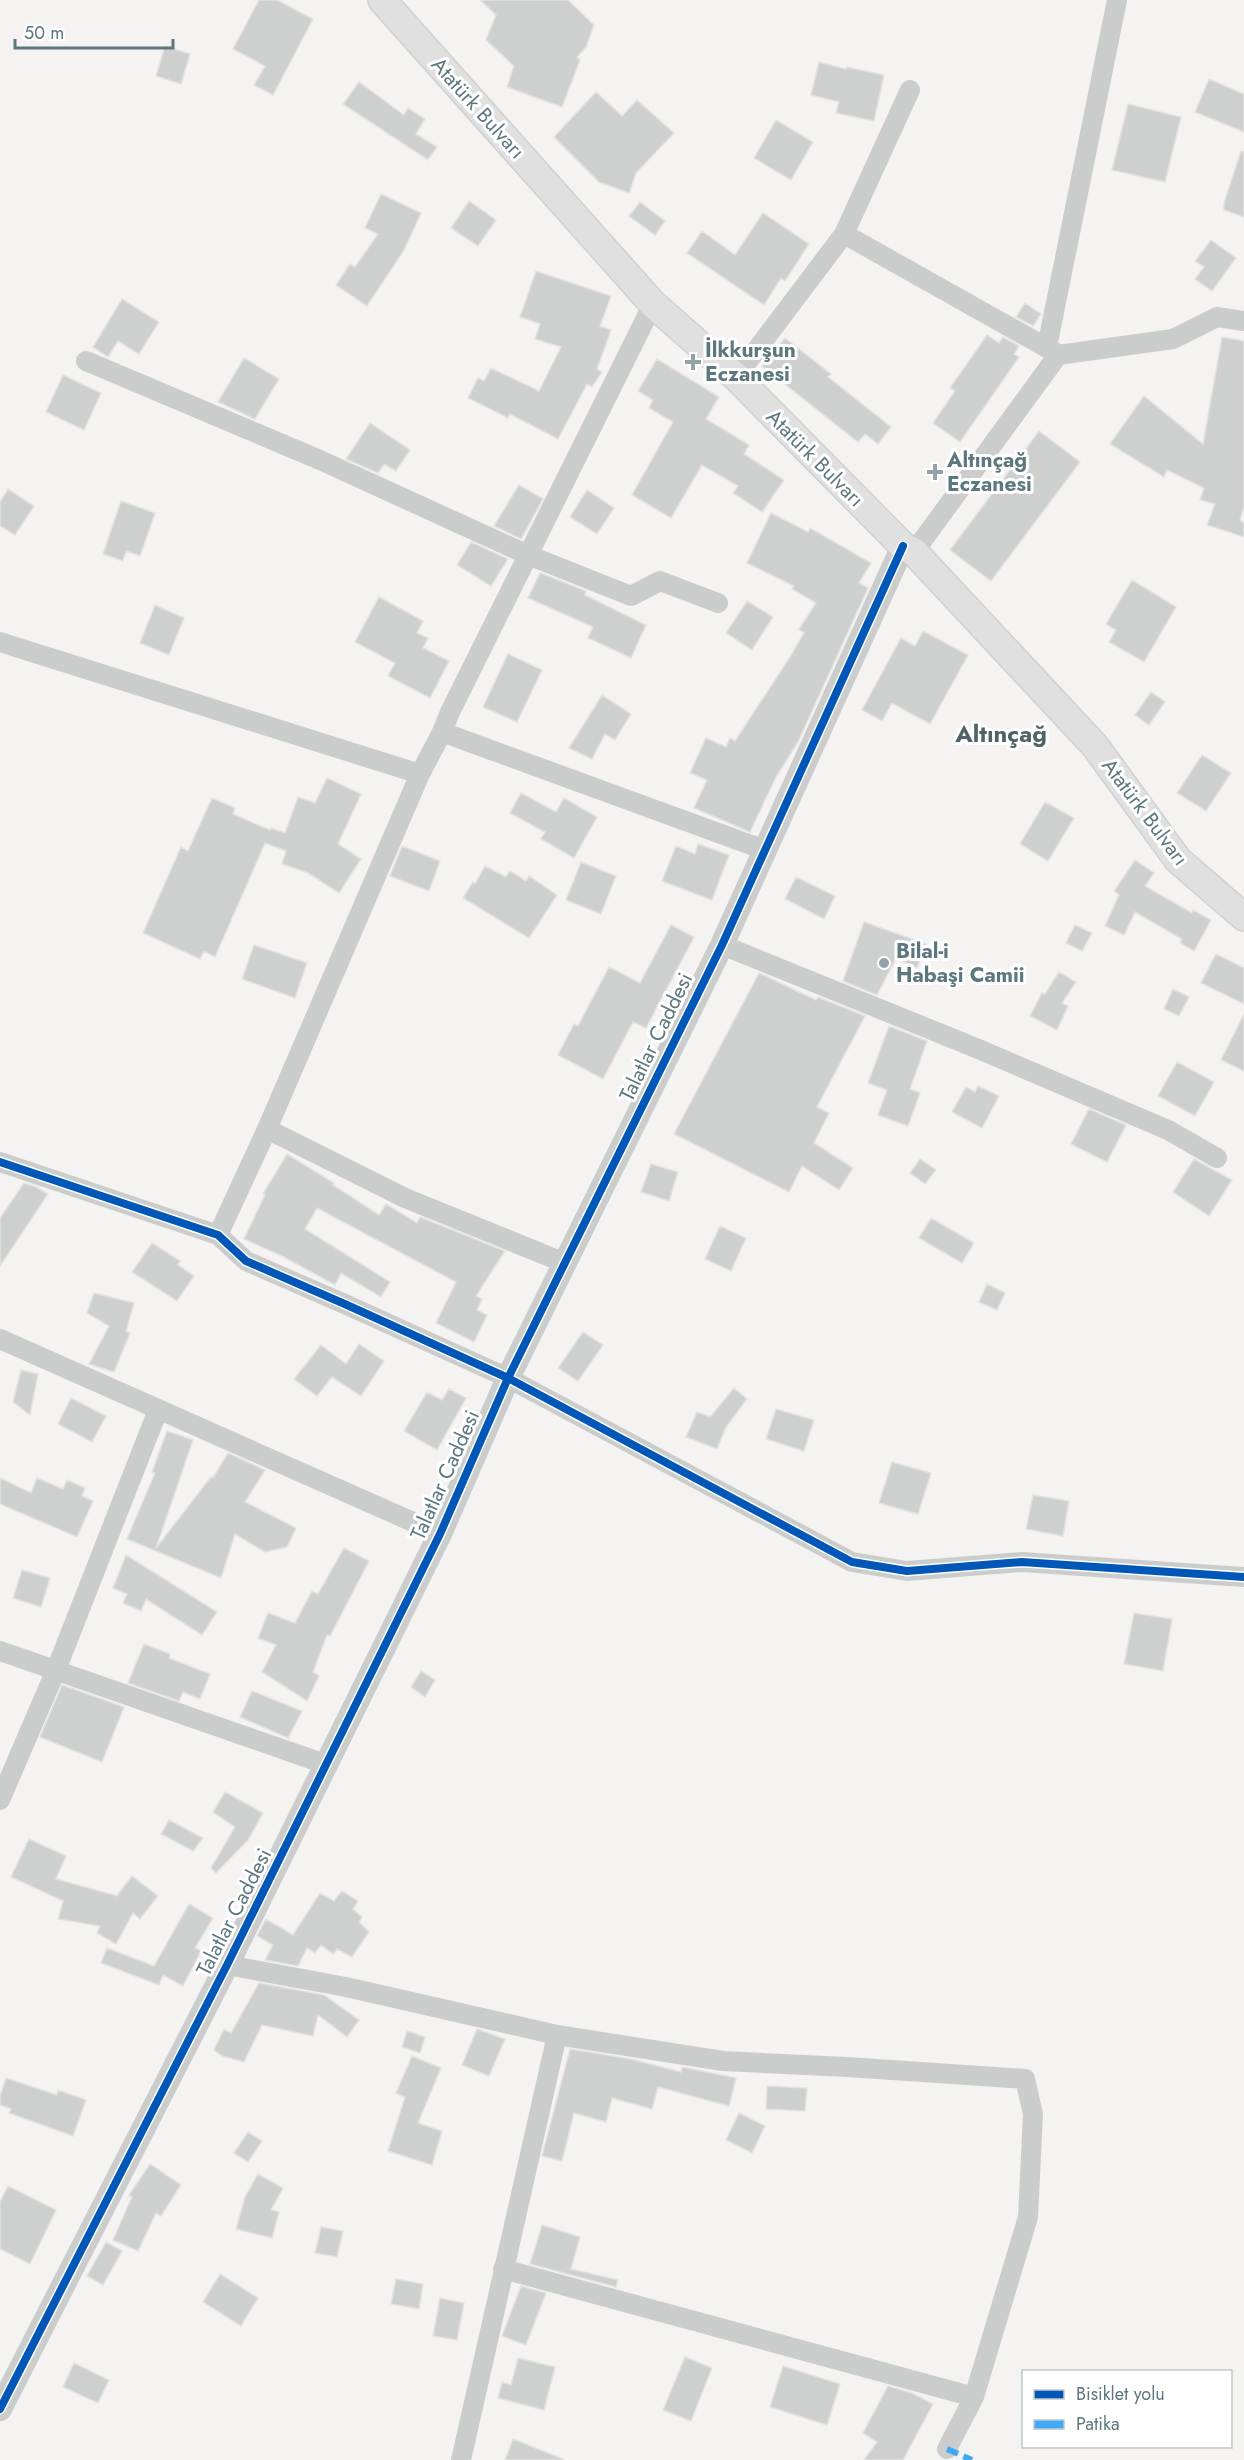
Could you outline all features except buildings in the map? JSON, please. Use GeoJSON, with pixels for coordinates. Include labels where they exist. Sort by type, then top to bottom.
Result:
{"type":"FeatureCollection","features":[{"type":"Feature","properties":{"kind":"main road","name":"Atatürk Bulvarı"},"geometry":{"type":"LineString","coordinates":[[382,0],[652,304],[736,377],[908,549],[1095,746],[1178,860],[1244,917]]}},
{"type":"Feature","properties":{"kind":"street"},"geometry":{"type":"LineString","coordinates":[[908,549],[1053,351],[1117,0]]}},
{"type":"Feature","properties":{"kind":"street"},"geometry":{"type":"LineString","coordinates":[[736,377],[844,234],[910,90]]}},
{"type":"Feature","properties":{"kind":"street"},"geometry":{"type":"LineString","coordinates":[[844,234],[1053,351],[1173,339],[1217,317],[1244,321]]}},
{"type":"Feature","properties":{"kind":"street"},"geometry":{"type":"LineString","coordinates":[[218,1235],[267,1129],[420,774],[652,304]]}},
{"type":"Feature","properties":{"kind":"street"},"geometry":{"type":"LineString","coordinates":[[86,362],[320,460],[528,555],[631,596],[660,581],[718,603]]}},
{"type":"Feature","properties":{"kind":"street","name":"Talatlar Caddesi"},"geometry":{"type":"LineString","coordinates":[[0,2409],[328,1765],[440,1534],[508,1378],[722,945],[908,549]]}},
{"type":"Feature","properties":{"kind":"street"},"geometry":{"type":"LineString","coordinates":[[0,642],[420,774]]}},
{"type":"Feature","properties":{"kind":"street"},"geometry":{"type":"LineString","coordinates":[[442,732],[765,850]]}},
{"type":"Feature","properties":{"kind":"street"},"geometry":{"type":"LineString","coordinates":[[722,945],[976,1048],[1168,1130],[1217,1158]]}},
{"type":"Feature","properties":{"kind":"street"},"geometry":{"type":"LineString","coordinates":[[267,1129],[405,1198],[564,1263]]}},
{"type":"Feature","properties":{"kind":"street"},"geometry":{"type":"LineString","coordinates":[[0,1162],[218,1235],[246,1261],[508,1378],[852,1562],[907,1571],[1022,1562],[1244,1577]]}},
{"type":"Feature","properties":{"kind":"street"},"geometry":{"type":"LineString","coordinates":[[0,1339],[440,1534]]}},
{"type":"Feature","properties":{"kind":"street"},"geometry":{"type":"LineString","coordinates":[[0,1800],[56,1670],[158,1410]]}},
{"type":"Feature","properties":{"kind":"street"},"geometry":{"type":"LineString","coordinates":[[0,1651],[328,1765]]}},
{"type":"Feature","properties":{"kind":"street"},"geometry":{"type":"LineString","coordinates":[[227,1965],[346,1987],[557,2035],[723,2061],[1025,2079],[1034,2114],[1028,2217],[974,2397],[947,2449]]}},
{"type":"Feature","properties":{"kind":"street"},"geometry":{"type":"LineString","coordinates":[[461,2460],[557,2035]]}},
{"type":"Feature","properties":{"kind":"street"},"geometry":{"type":"LineString","coordinates":[[503,2269],[974,2397]]}},
{"type":"Feature","properties":{"kind":"marked path"},"geometry":{"type":"LineString","coordinates":[[947,2449],[972,2460]]}},
{"type":"Feature","properties":{"kind":"cycle path"},"geometry":{"type":"LineString","coordinates":[[0,2409],[227,1965],[440,1534],[508,1378],[722,945],[903,546]]}},
{"type":"Feature","properties":{"kind":"cycle path"},"geometry":{"type":"LineString","coordinates":[[0,1162],[218,1235],[246,1261],[508,1378],[852,1562],[907,1571],[1022,1562],[1244,1577]]}},
{"type":"Feature","properties":{"kind":"place","name":"İlkkurşun Eczanesi"},"geometry":{"type":"Point","coordinates":[693,362]}},
{"type":"Feature","properties":{"kind":"place","name":"Altınçağ Eczanesi"},"geometry":{"type":"Point","coordinates":[935,472]}},
{"type":"Feature","properties":{"kind":"place","name":"Bilal-i Habaşi Camii"},"geometry":{"type":"Point","coordinates":[884,963]}},
{"type":"Feature","properties":{"kind":"district","name":"Altınçağ"},"geometry":{"type":"Point","coordinates":[1001,734]}}]}
